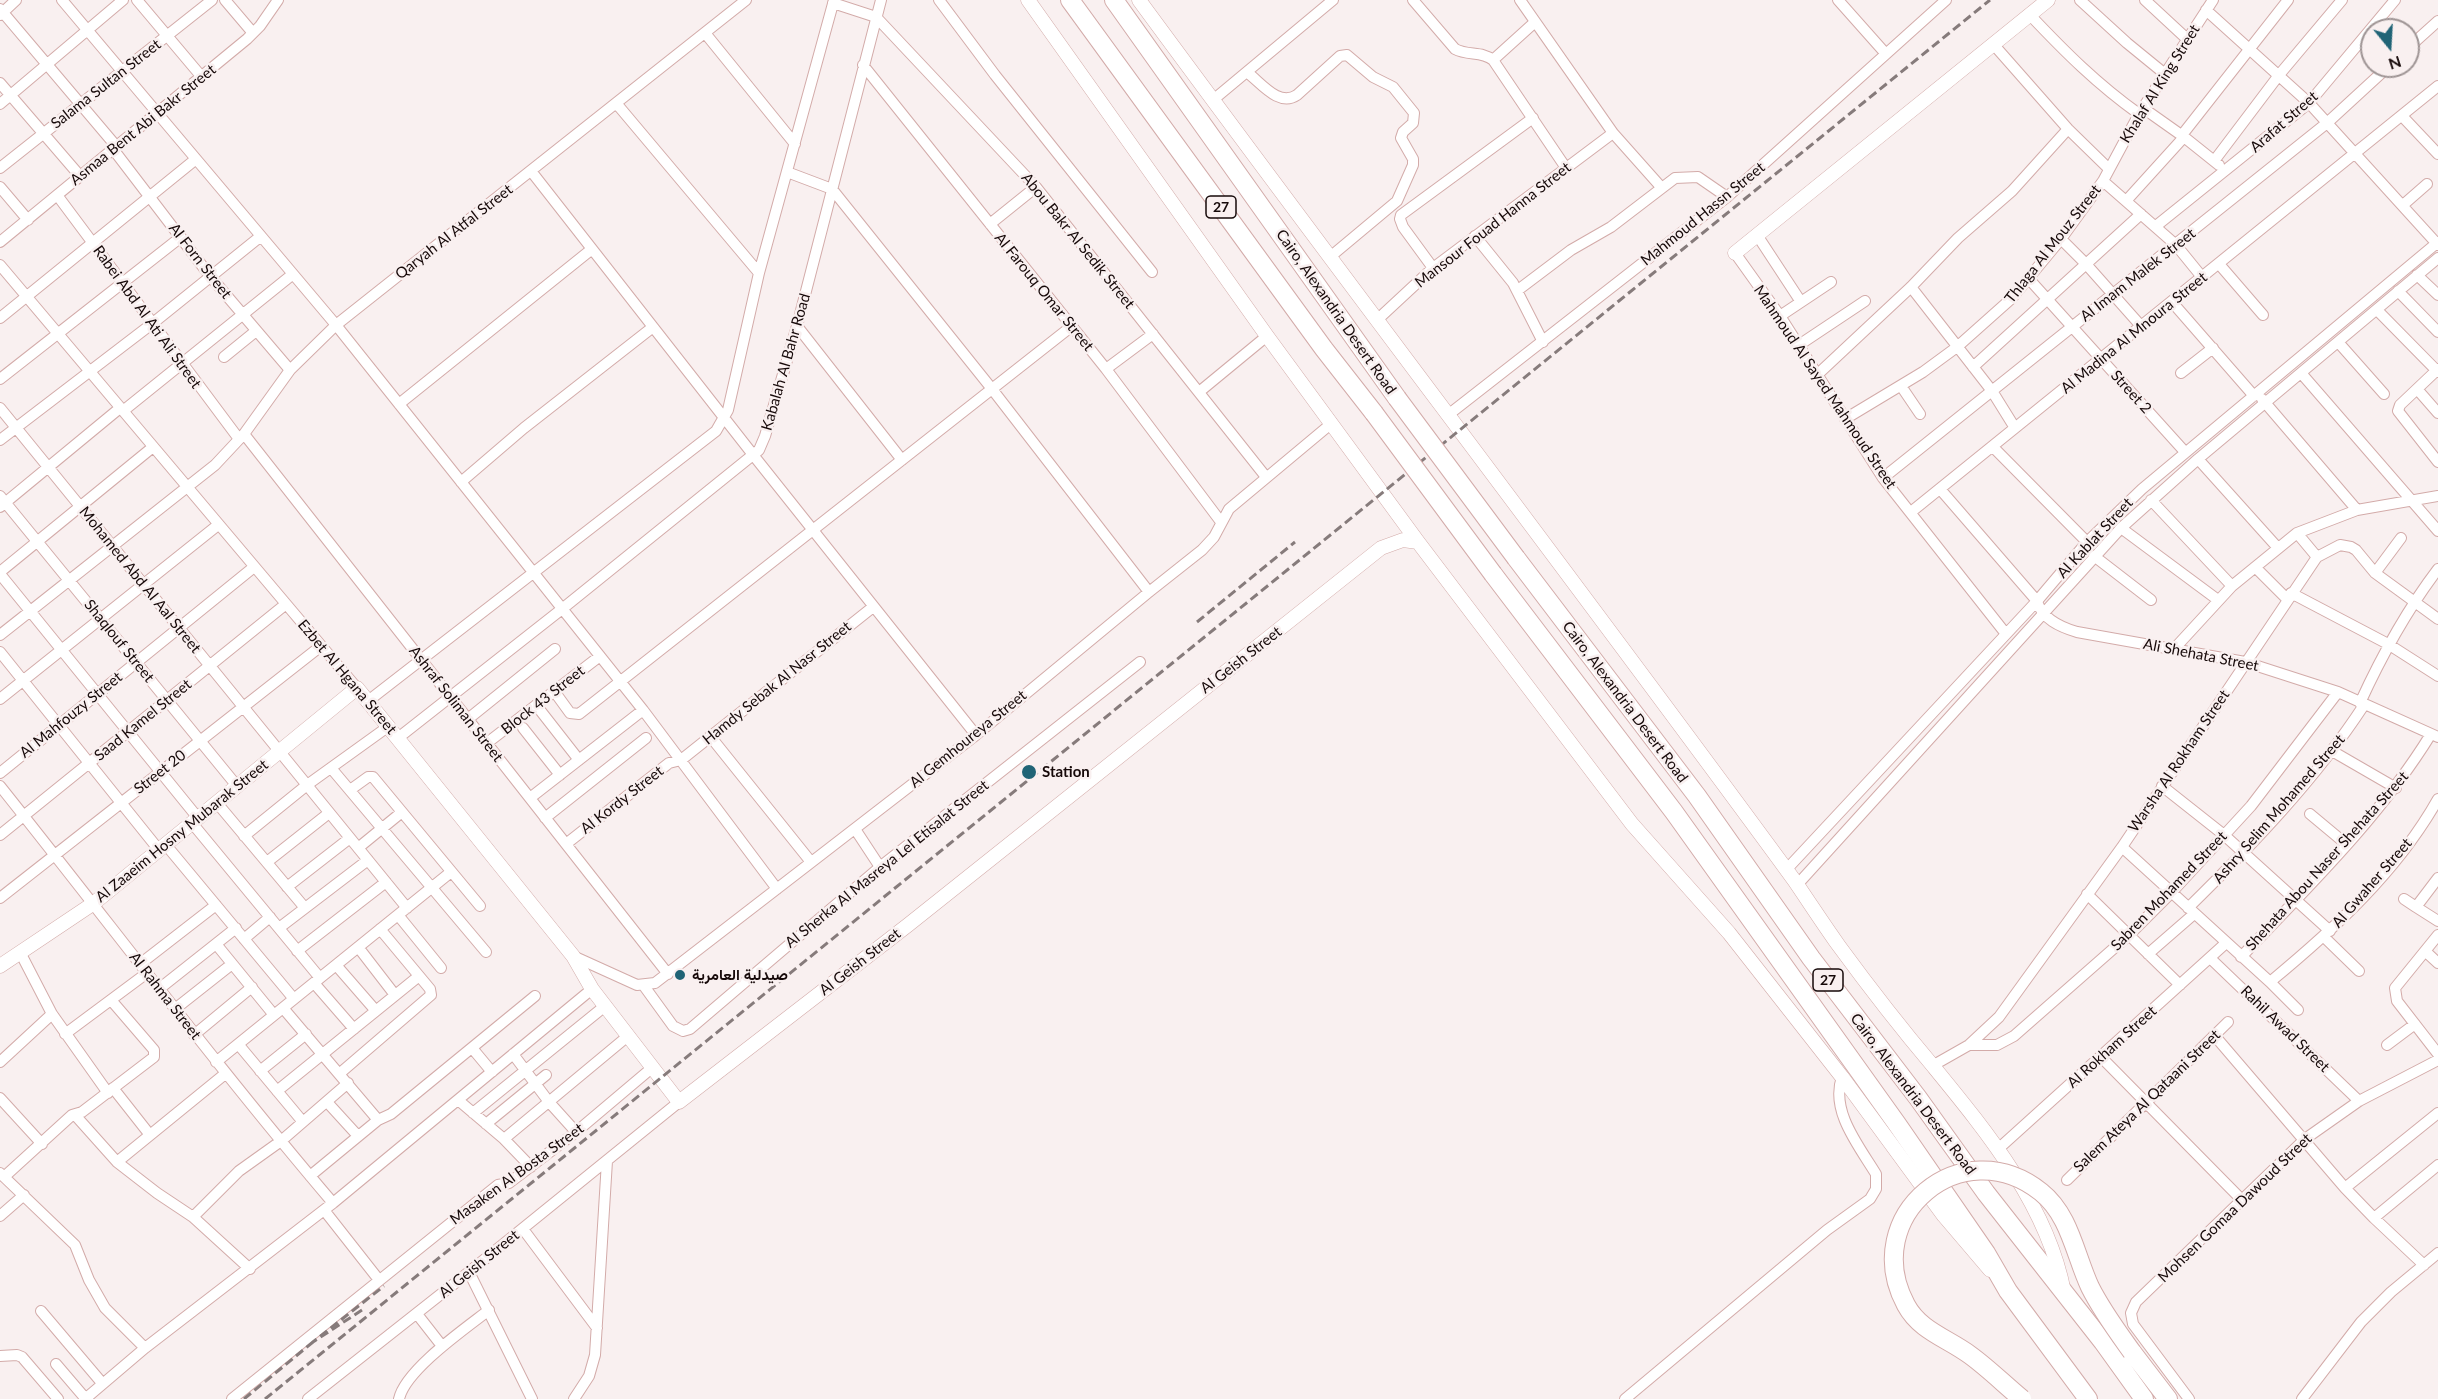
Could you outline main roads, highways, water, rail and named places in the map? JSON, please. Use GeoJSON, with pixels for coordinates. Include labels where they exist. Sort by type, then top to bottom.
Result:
{"type":"FeatureCollection","features":[{"type":"Feature","properties":{"kind":"highway","name":"Cairo, Alexandria Desert Road"},"geometry":{"type":"LineString","coordinates":[[1070,0],[1324,349],[1492,574],[1634,758],[1721,877],[1986,1252],[2008,1291],[2088,1399]]}},
{"type":"Feature","properties":{"kind":"highway","name":"Cairo, Alexandria Desert Road"},"geometry":{"type":"LineString","coordinates":[[1114,0],[1396,398],[1697,796],[1811,958],[2144,1399]]}},
{"type":"Feature","properties":{"kind":"highway"},"geometry":{"type":"LineString","coordinates":[[2022,1399],[1973,1357],[1927,1329],[1908,1308],[1899,1288],[1894,1257],[1900,1226],[1917,1198],[1943,1179],[1974,1171],[2005,1173],[2024,1181],[2049,1200],[2066,1225],[2098,1302],[2112,1325],[2168,1399]]}},
{"type":"Feature","properties":{"kind":"railway"},"geometry":{"type":"LineString","coordinates":[[265,1399],[1990,0]]}},
{"type":"Feature","properties":{"kind":"railway"},"geometry":{"type":"LineString","coordinates":[[1197,622],[1295,542]]}},
{"type":"Feature","properties":{"kind":"railway"},"geometry":{"type":"LineString","coordinates":[[362,1310],[313,1342],[384,1286]]}},
{"type":"Feature","properties":{"kind":"railway"},"geometry":{"type":"LineString","coordinates":[[244,1399],[313,1342]]}},
{"type":"Feature","properties":{"kind":"place","name":"Station"},"geometry":{"type":"Point","coordinates":[1029,772]}},
{"type":"Feature","properties":{"kind":"place","name":"صيدلية العامرية"},"geometry":{"type":"Point","coordinates":[680,975]}}]}
